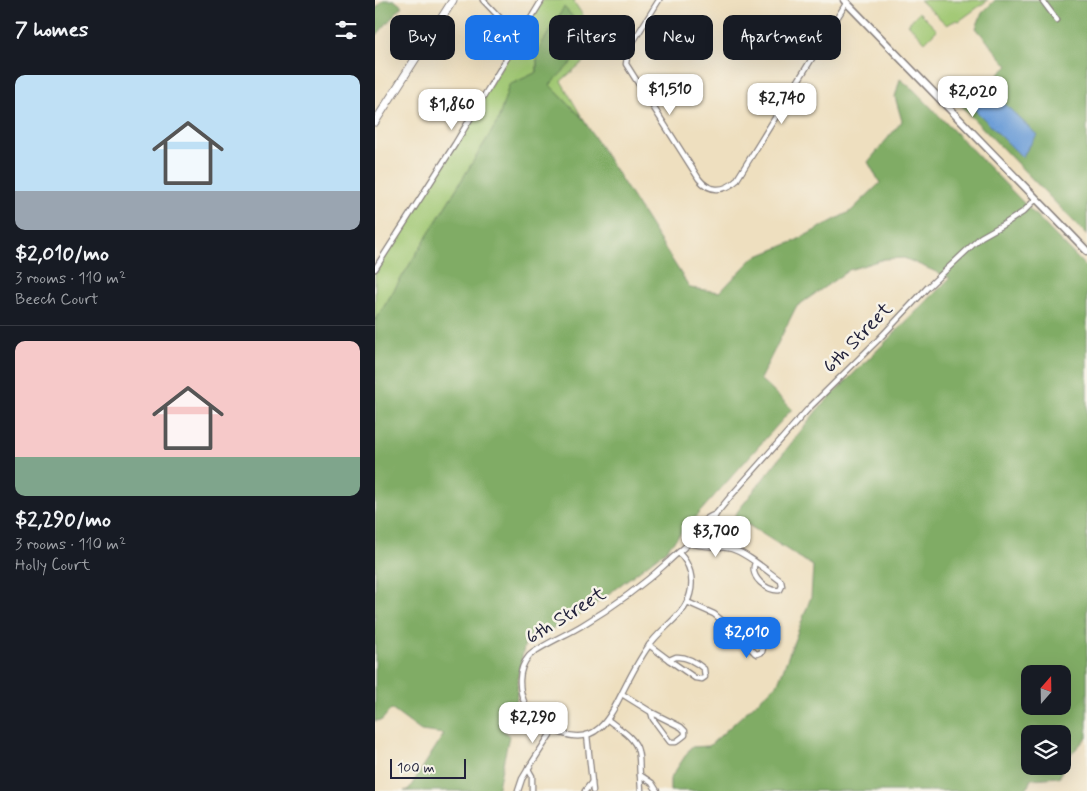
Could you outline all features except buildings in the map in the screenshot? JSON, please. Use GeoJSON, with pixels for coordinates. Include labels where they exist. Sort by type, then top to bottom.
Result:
{"type":"FeatureCollection","features":[{"type":"Feature","properties":{"kind":"main road"},"geometry":{"type":"LineString","coordinates":[[375,122],[453,0]]}},
{"type":"Feature","properties":{"kind":"street"},"geometry":{"type":"LineString","coordinates":[[483,0],[497,15]]}},
{"type":"Feature","properties":{"kind":"street"},"geometry":{"type":"LineString","coordinates":[[533,15],[542,0]]}},
{"type":"Feature","properties":{"kind":"street"},"geometry":{"type":"LineString","coordinates":[[659,0],[628,50],[626,64],[697,177],[706,186],[717,190],[727,187],[736,181],[845,1],[1087,251]]}},
{"type":"Feature","properties":{"kind":"street"},"geometry":{"type":"LineString","coordinates":[[1042,0],[1057,20]]}},
{"type":"Feature","properties":{"kind":"street"},"geometry":{"type":"LineString","coordinates":[[375,269],[455,144],[506,60]]}},
{"type":"Feature","properties":{"kind":"street","name":"6th Street"},"geometry":{"type":"LineString","coordinates":[[587,735],[569,736],[553,730],[531,714],[521,694],[520,681],[521,673],[528,657],[534,651],[586,623],[627,596],[654,575],[694,538],[700,536],[712,523],[716,514],[809,408],[878,340],[927,286],[981,237],[1006,224],[1023,212],[1036,199]]}},
{"type":"Feature","properties":{"kind":"street"},"geometry":{"type":"LineString","coordinates":[[689,543],[706,548],[734,550],[755,563],[781,581],[782,586],[780,590],[770,589],[755,578],[753,570],[755,563]]}},
{"type":"Feature","properties":{"kind":"street"},"geometry":{"type":"LineString","coordinates":[[593,791],[587,735],[595,732],[608,720],[649,645],[679,614],[687,602],[691,586],[690,571],[684,558],[679,553]]}},
{"type":"Feature","properties":{"kind":"street"},"geometry":{"type":"LineString","coordinates":[[687,602],[714,614],[731,628],[755,653],[763,652],[763,643],[757,636],[731,628]]}},
{"type":"Feature","properties":{"kind":"street"},"geometry":{"type":"LineString","coordinates":[[649,645],[669,660],[695,678],[705,677],[704,669],[690,659],[680,656],[669,660]]}},
{"type":"Feature","properties":{"kind":"street"},"geometry":{"type":"LineString","coordinates":[[622,694],[651,712],[681,727],[685,731],[685,735],[676,742],[670,742],[653,719],[651,712]]}},
{"type":"Feature","properties":{"kind":"street"},"geometry":{"type":"LineString","coordinates":[[608,720],[636,745],[639,754],[641,791]]}},
{"type":"Feature","properties":{"kind":"street"},"geometry":{"type":"LineString","coordinates":[[518,791],[522,779],[553,730]]}},
{"type":"Feature","properties":{"kind":"street"},"geometry":{"type":"LineString","coordinates":[[528,769],[532,776],[532,791]]}},
{"type":"Feature","properties":{"kind":"street"},"geometry":{"type":"LineString","coordinates":[[640,775],[649,780],[657,791]]}},
{"type":"Feature","properties":{"kind":"street"},"geometry":{"type":"LineString","coordinates":[[585,791],[592,782]]}},
{"type":"Feature","properties":{"kind":"green space"},"geometry":{"type":"Polygon","coordinates":[[[383,0],[394,0],[402,6],[394,15],[390,15],[390,20],[375,37],[375,10],[383,0]]]}},
{"type":"Feature","properties":{"kind":"green space"},"geometry":{"type":"Polygon","coordinates":[[[543,0],[575,0],[574,2],[583,15],[549,15],[549,60],[585,60],[561,81],[583,119],[550,85],[539,57],[539,15],[534,15],[543,0]]]}},
{"type":"Feature","properties":{"kind":"green space"},"geometry":{"type":"Polygon","coordinates":[[[920,0],[988,0],[959,21],[956,20],[947,25],[920,0]]]}},
{"type":"Feature","properties":{"kind":"green space"},"geometry":{"type":"Polygon","coordinates":[[[995,0],[1087,0],[1087,235],[962,107],[1008,66],[976,28],[982,13],[995,0]]]}},
{"type":"Feature","properties":{"kind":"green space"},"geometry":{"type":"Polygon","coordinates":[[[564,7],[571,15],[559,15],[564,7]]]}},
{"type":"Feature","properties":{"kind":"green space"},"geometry":{"type":"Polygon","coordinates":[[[919,12],[937,30],[925,42],[908,24],[919,12]]]}},
{"type":"Feature","properties":{"kind":"green space"},"geometry":{"type":"Polygon","coordinates":[[[549,32],[549,60],[574,60],[550,85],[583,119],[690,288],[720,292],[753,258],[795,241],[851,211],[880,183],[868,162],[902,121],[895,97],[900,79],[914,90],[1087,268],[1087,737],[1071,754],[1071,725],[1021,725],[1021,775],[1061,775],[1060,777],[1031,779],[1026,791],[670,791],[670,779],[691,747],[709,746],[778,683],[811,597],[813,566],[734,516],[818,409],[950,278],[904,258],[884,259],[849,270],[796,307],[760,379],[792,409],[665,551],[586,611],[525,643],[518,676],[516,709],[507,725],[498,724],[509,736],[497,791],[404,791],[409,789],[444,734],[421,731],[391,709],[382,720],[375,721],[375,321],[498,121],[509,85],[537,72],[539,49],[549,32]]]}},
{"type":"Feature","properties":{"kind":"green space"},"geometry":{"type":"Polygon","coordinates":[[[506,60],[537,60],[537,72],[509,86],[498,121],[375,321],[375,272],[506,60]]]}},
{"type":"Feature","properties":{"kind":"water"},"geometry":{"type":"Polygon","coordinates":[[[992,92],[1037,135],[1022,157],[973,108],[980,97],[992,92]]]}}]}
